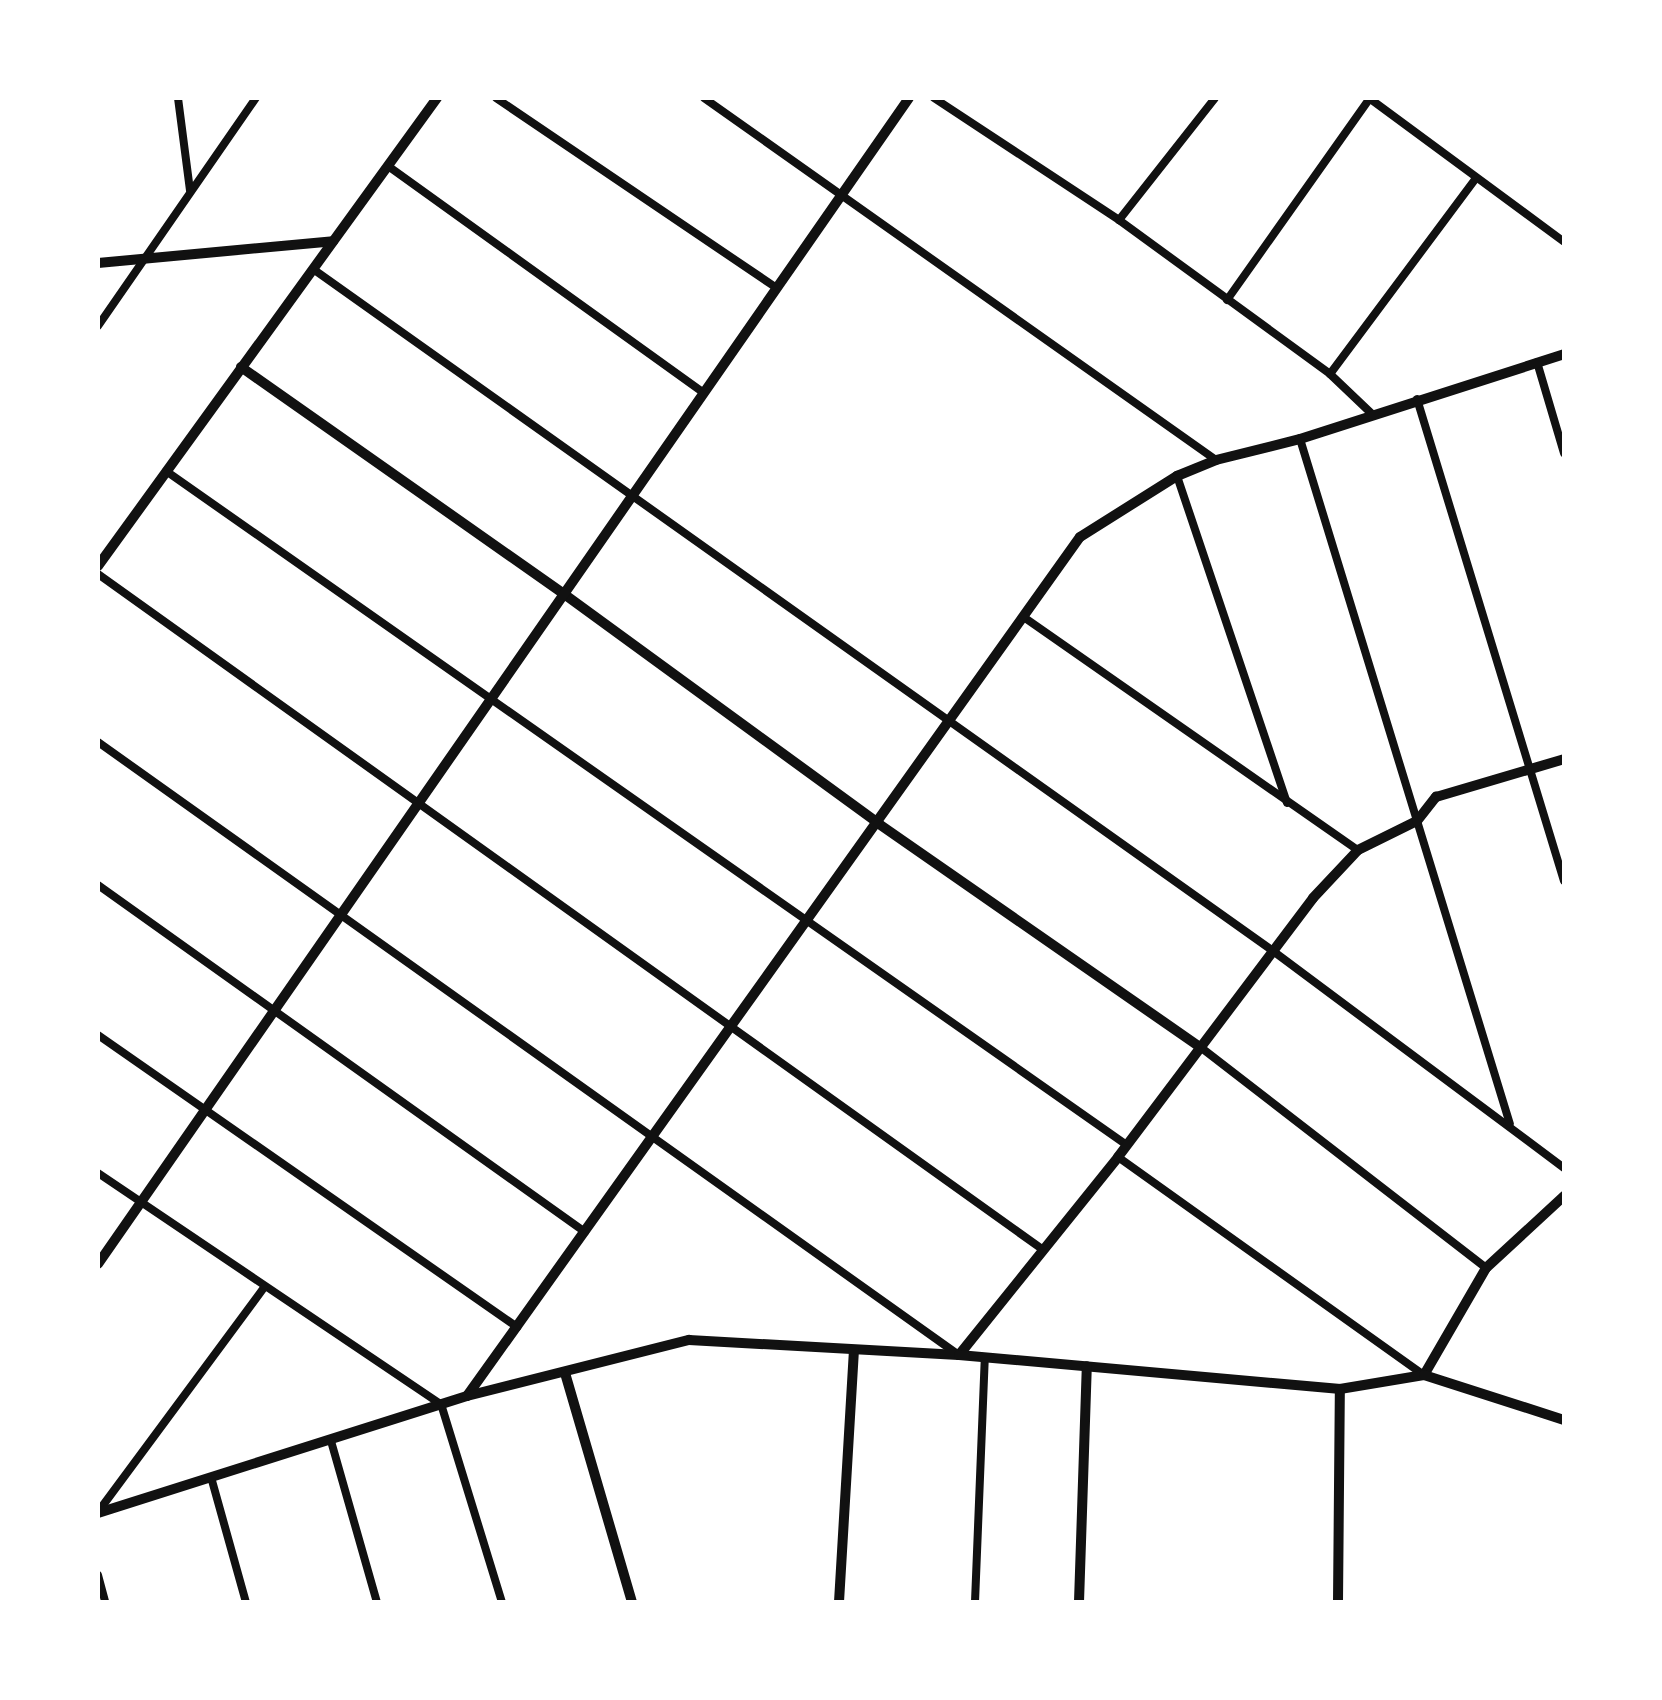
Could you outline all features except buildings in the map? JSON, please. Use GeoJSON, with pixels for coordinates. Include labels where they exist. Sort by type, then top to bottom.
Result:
{"type":"FeatureCollection","features":[{"type":"Feature","properties":{"kind":"street"},"geometry":{"type":"LineString","coordinates":[[98,570],[437,98]]}},
{"type":"Feature","properties":{"kind":"street"},"geometry":{"type":"LineString","coordinates":[[98,1264],[909,98]]}},
{"type":"Feature","properties":{"kind":"street"},"geometry":{"type":"LineString","coordinates":[[98,263],[333,241]]}},
{"type":"Feature","properties":{"kind":"street"},"geometry":{"type":"LineString","coordinates":[[467,1396],[879,824],[1080,537],[1177,476],[1216,460],[1300,438],[1564,354]]}},
{"type":"Feature","properties":{"kind":"street"},"geometry":{"type":"LineString","coordinates":[[241,367],[564,594],[879,824],[1199,1046]]}},
{"type":"Feature","properties":{"kind":"street"},"geometry":{"type":"LineString","coordinates":[[959,1356],[1118,1157],[1124,1143],[1273,951],[1358,850],[1417,822],[1436,798],[1564,758]]}},
{"type":"Feature","properties":{"kind":"street"},"geometry":{"type":"LineString","coordinates":[[1424,1375],[1486,1268],[1564,1196]]}},
{"type":"Feature","properties":{"kind":"street"},"geometry":{"type":"LineString","coordinates":[[98,1512],[467,1396],[689,1340],[959,1356],[1340,1388],[1424,1375],[1564,1420]]}},
{"type":"Feature","properties":{"kind":"street"},"geometry":{"type":"LineString","coordinates":[[840,1602],[854,1350]]}},
{"type":"Feature","properties":{"kind":"street"},"geometry":{"type":"LineString","coordinates":[[1078,1602],[1086,1366]]}},
{"type":"Feature","properties":{"kind":"street"},"geometry":{"type":"LineString","coordinates":[[565,1373],[632,1602]]}},
{"type":"Feature","properties":{"kind":"street"},"geometry":{"type":"LineString","coordinates":[[1338,1602],[1340,1388]]}},
{"type":"Feature","properties":{"kind":"lane"},"geometry":{"type":"LineString","coordinates":[[178,98],[190,190]]}},
{"type":"Feature","properties":{"kind":"lane"},"geometry":{"type":"LineString","coordinates":[[98,326],[256,98]]}},
{"type":"Feature","properties":{"kind":"lane"},"geometry":{"type":"LineString","coordinates":[[496,98],[776,288]]}},
{"type":"Feature","properties":{"kind":"lane"},"geometry":{"type":"LineString","coordinates":[[704,98],[843,192],[1216,460]]}},
{"type":"Feature","properties":{"kind":"lane"},"geometry":{"type":"LineString","coordinates":[[934,98],[1118,220],[1330,374],[1372,414]]}},
{"type":"Feature","properties":{"kind":"lane"},"geometry":{"type":"LineString","coordinates":[[1118,220],[1215,98]]}},
{"type":"Feature","properties":{"kind":"lane"},"geometry":{"type":"LineString","coordinates":[[1227,300],[1370,98],[1563,237]]}},
{"type":"Feature","properties":{"kind":"lane"},"geometry":{"type":"LineString","coordinates":[[388,166],[704,393]]}},
{"type":"Feature","properties":{"kind":"lane"},"geometry":{"type":"LineString","coordinates":[[1330,374],[1476,178]]}},
{"type":"Feature","properties":{"kind":"lane"},"geometry":{"type":"LineString","coordinates":[[312,269],[1273,951],[1564,1168]]}},
{"type":"Feature","properties":{"kind":"lane"},"geometry":{"type":"LineString","coordinates":[[1537,362],[1564,453]]}},
{"type":"Feature","properties":{"kind":"lane"},"geometry":{"type":"LineString","coordinates":[[1417,398],[1564,881]]}},
{"type":"Feature","properties":{"kind":"lane"},"geometry":{"type":"LineString","coordinates":[[1300,438],[1510,1124]]}},
{"type":"Feature","properties":{"kind":"lane"},"geometry":{"type":"LineString","coordinates":[[166,471],[1124,1143]]}},
{"type":"Feature","properties":{"kind":"lane"},"geometry":{"type":"LineString","coordinates":[[1177,476],[1287,803]]}},
{"type":"Feature","properties":{"kind":"lane"},"geometry":{"type":"LineString","coordinates":[[98,570],[418,804],[1042,1249]]}},
{"type":"Feature","properties":{"kind":"lane"},"geometry":{"type":"LineString","coordinates":[[1024,618],[1358,850]]}},
{"type":"Feature","properties":{"kind":"lane"},"geometry":{"type":"LineString","coordinates":[[98,742],[959,1356]]}},
{"type":"Feature","properties":{"kind":"lane"},"geometry":{"type":"LineString","coordinates":[[98,884],[585,1232]]}},
{"type":"Feature","properties":{"kind":"lane"},"geometry":{"type":"LineString","coordinates":[[98,1035],[517,1327]]}},
{"type":"Feature","properties":{"kind":"lane"},"geometry":{"type":"LineString","coordinates":[[1199,1046],[1486,1268]]}},
{"type":"Feature","properties":{"kind":"lane"},"geometry":{"type":"LineString","coordinates":[[1118,1157],[1424,1375]]}},
{"type":"Feature","properties":{"kind":"lane"},"geometry":{"type":"LineString","coordinates":[[98,1173],[441,1404],[502,1602]]}},
{"type":"Feature","properties":{"kind":"lane"},"geometry":{"type":"LineString","coordinates":[[98,1512],[264,1288]]}},
{"type":"Feature","properties":{"kind":"lane"},"geometry":{"type":"LineString","coordinates":[[975,1602],[985,1358]]}},
{"type":"Feature","properties":{"kind":"lane"},"geometry":{"type":"LineString","coordinates":[[331,1440],[377,1602]]}},
{"type":"Feature","properties":{"kind":"lane"},"geometry":{"type":"LineString","coordinates":[[210,1477],[246,1602]]}},
{"type":"Feature","properties":{"kind":"lane"},"geometry":{"type":"LineString","coordinates":[[98,1575],[105,1602]]}}]}
